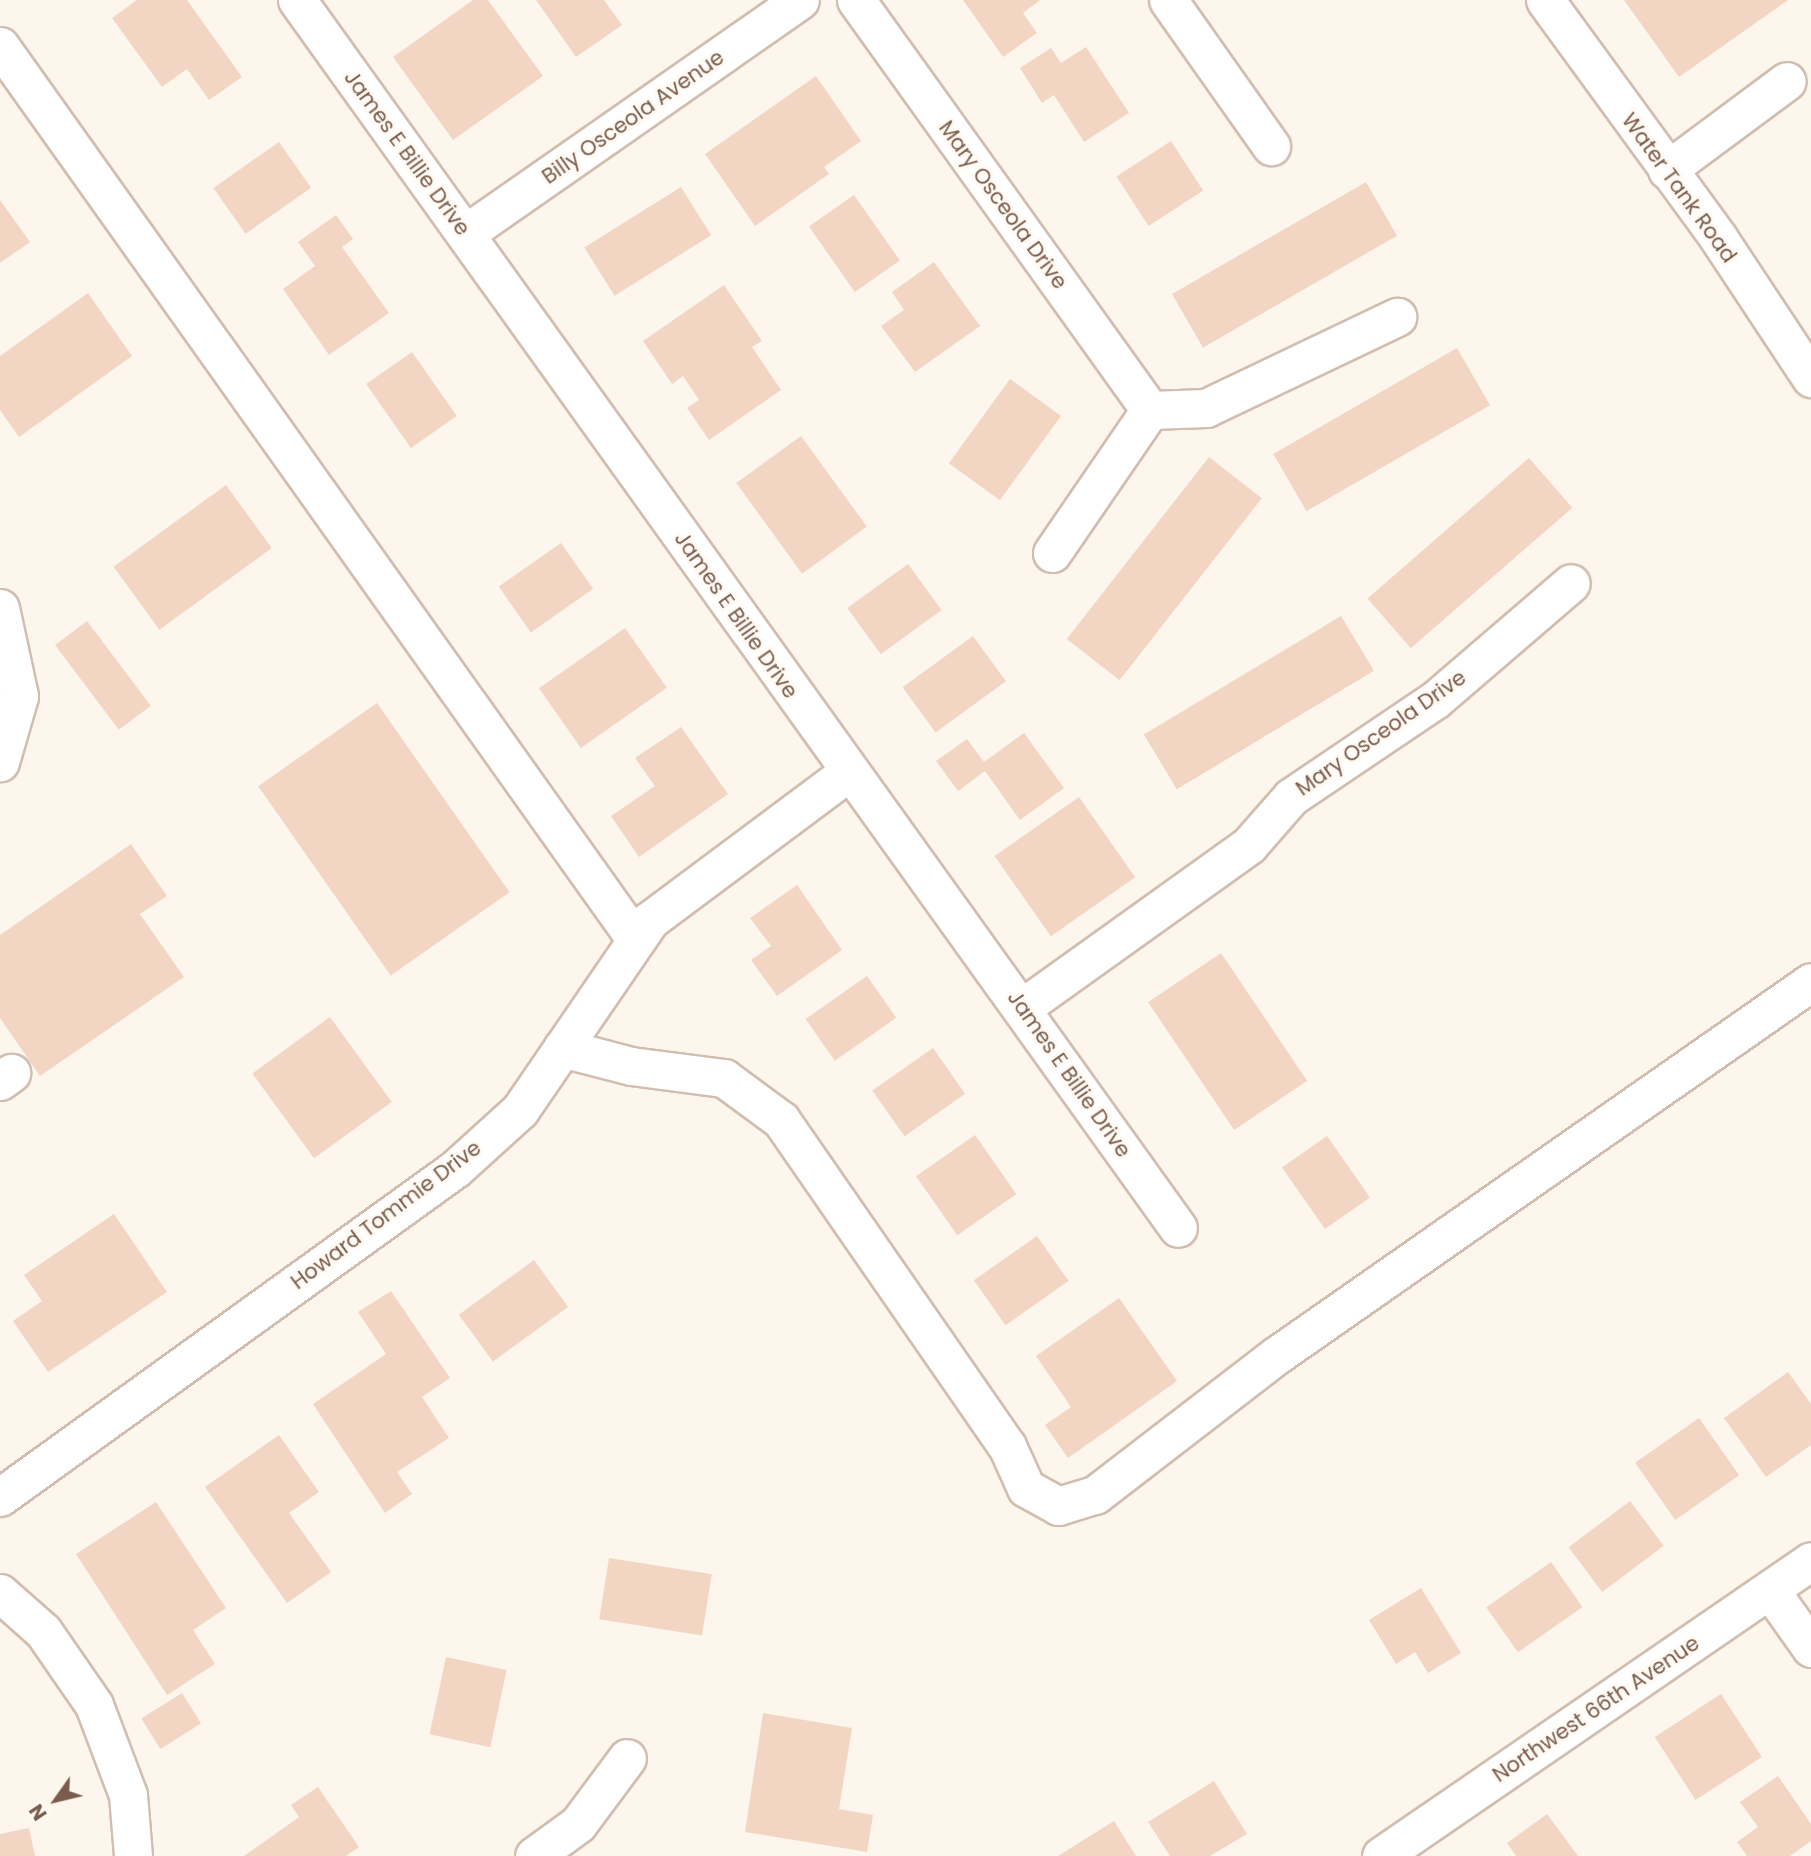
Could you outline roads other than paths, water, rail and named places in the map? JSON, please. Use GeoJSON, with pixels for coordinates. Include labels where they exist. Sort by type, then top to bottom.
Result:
{"type":"FeatureCollection","features":[{"type":"Feature","properties":{"kind":"street","name":"James E Billie Drive"},"geometry":{"type":"LineString","coordinates":[[297,0],[466,233],[847,773],[1023,1007],[1178,1228]]}},
{"type":"Feature","properties":{"kind":"street","name":"Billy Osceola Avenue"},"geometry":{"type":"LineString","coordinates":[[466,233],[800,0]]}},
{"type":"Feature","properties":{"kind":"street","name":"Mary Osceola Drive"},"geometry":{"type":"LineString","coordinates":[[856,0],[1150,410]]}},
{"type":"Feature","properties":{"kind":"street"},"geometry":{"type":"LineString","coordinates":[[1168,0],[1271,146]]}},
{"type":"Feature","properties":{"kind":"street","name":"Water Tank Road"},"geometry":{"type":"LineString","coordinates":[[1545,0],[1811,377]]}},
{"type":"Feature","properties":{"kind":"street"},"geometry":{"type":"LineString","coordinates":[[0,46],[636,940]]}},
{"type":"Feature","properties":{"kind":"street"},"geometry":{"type":"LineString","coordinates":[[1667,170],[1787,81]]}},
{"type":"Feature","properties":{"kind":"street"},"geometry":{"type":"LineString","coordinates":[[1052,553],[1150,410],[1206,408],[1397,317]]}},
{"type":"Feature","properties":{"kind":"street","name":"Mary Osceola Drive"},"geometry":{"type":"LineString","coordinates":[[1023,1007],[1249,845],[1291,797],[1436,700],[1571,583]]}},
{"type":"Feature","properties":{"kind":"street"},"geometry":{"type":"LineString","coordinates":[[0,608],[19,696],[0,762]]}},
{"type":"Feature","properties":{"kind":"street","name":"Howard Tommie Drive"},"geometry":{"type":"LineString","coordinates":[[0,1497],[455,1169],[520,1110],[650,920],[847,773]]}},
{"type":"Feature","properties":{"kind":"street"},"geometry":{"type":"LineString","coordinates":[[562,1048],[631,1066],[724,1078],[781,1120],[999,1435],[1026,1488],[1058,1506],[1095,1496],[1277,1355],[1811,982]]}},
{"type":"Feature","properties":{"kind":"street","name":"Northwest 66th Avenue"},"geometry":{"type":"LineString","coordinates":[[1395,1852],[1811,1561]]}},
{"type":"Feature","properties":{"kind":"street"},"geometry":{"type":"LineString","coordinates":[[1770,1590],[1811,1648]]}},
{"type":"Feature","properties":{"kind":"street"},"geometry":{"type":"LineString","coordinates":[[0,1593],[43,1631],[94,1705],[128,1795],[134,1856]]}},
{"type":"Feature","properties":{"kind":"street"},"geometry":{"type":"LineString","coordinates":[[534,1856],[578,1824],[627,1758]]}}]}
